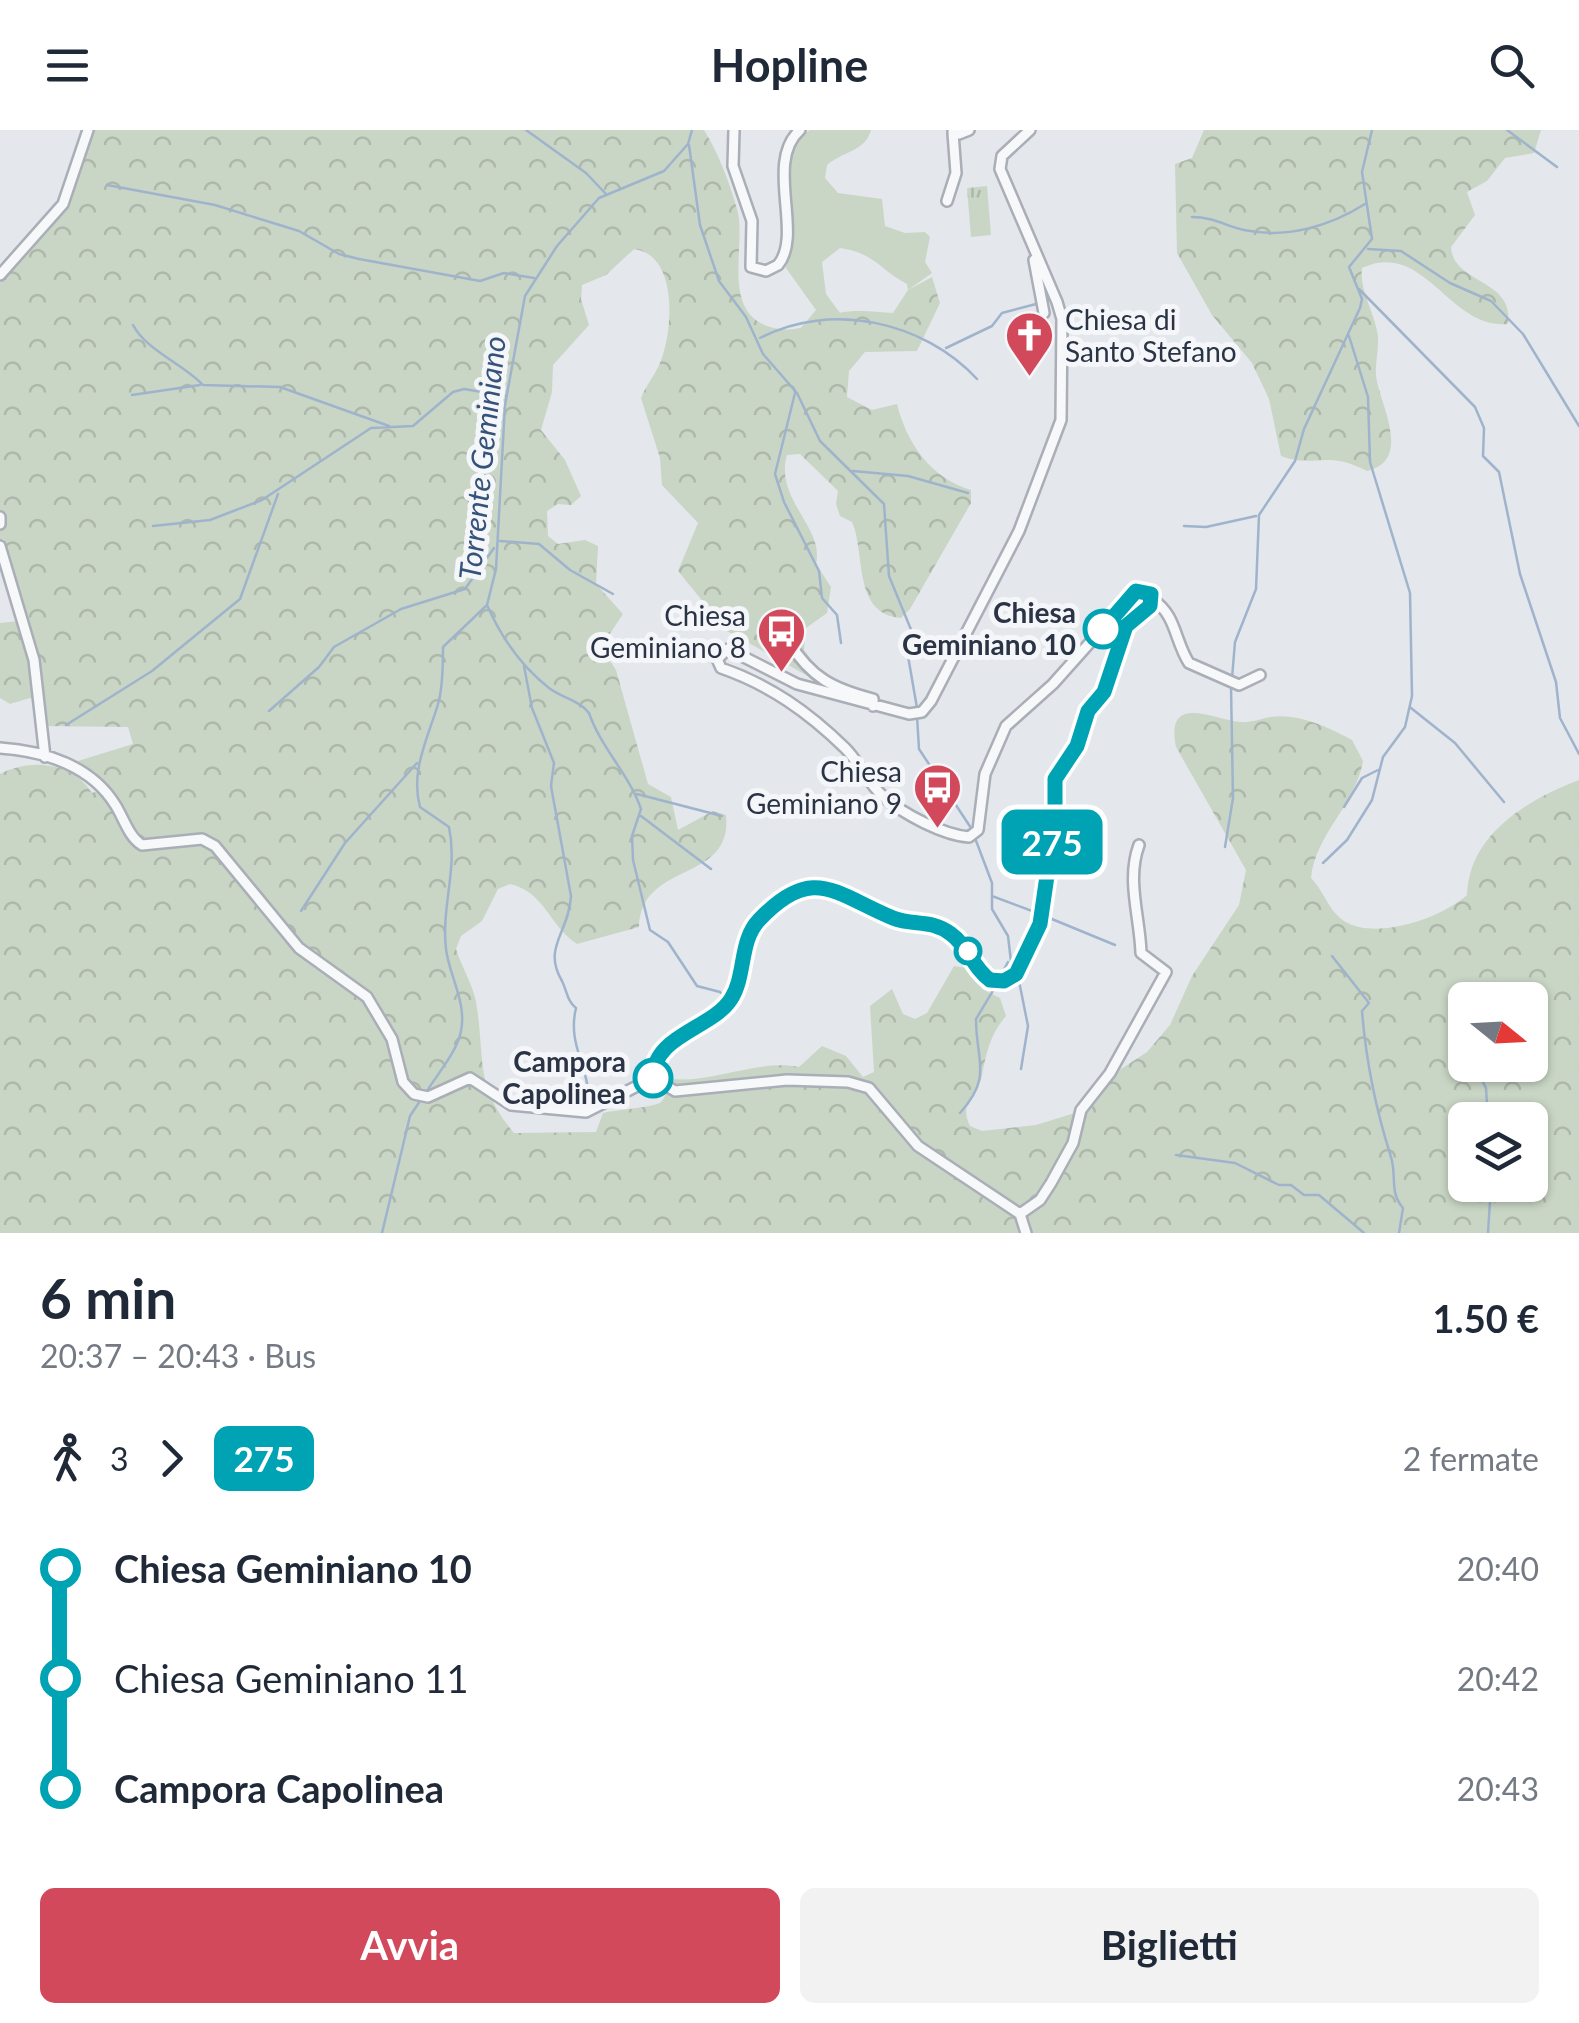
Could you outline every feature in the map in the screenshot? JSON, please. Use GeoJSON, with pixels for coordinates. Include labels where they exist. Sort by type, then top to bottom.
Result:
{"type":"FeatureCollection","features":[{"type":"Feature","properties":{"kind":"street"},"geometry":{"type":"LineString","coordinates":[[0,274],[3,265],[63,204],[88,130]]}},
{"type":"Feature","properties":{"kind":"street"},"geometry":{"type":"LineString","coordinates":[[734,130],[734,166],[752,221],[749,262],[766,271],[778,265],[786,252],[782,197],[792,141],[800,130]]}},
{"type":"Feature","properties":{"kind":"street"},"geometry":{"type":"LineString","coordinates":[[947,200],[956,173],[953,131],[969,130]]}},
{"type":"Feature","properties":{"kind":"street"},"geometry":{"type":"LineString","coordinates":[[1030,130],[1002,156],[1000,169],[1032,252],[1054,291],[1062,319],[1060,429],[1019,531],[931,701],[916,714],[872,706],[797,684],[728,649],[717,655],[722,668],[753,678],[811,718],[849,752],[885,798],[948,832],[969,837],[978,830],[984,774],[1006,726],[1052,684],[1136,591],[1148,591],[1152,600],[1162,605],[1189,663],[1239,685],[1260,676]]}},
{"type":"Feature","properties":{"kind":"street"},"geometry":{"type":"LineString","coordinates":[[1032,252],[1044,312]]}},
{"type":"Feature","properties":{"kind":"street"},"geometry":{"type":"LineString","coordinates":[[0,546],[34,660],[41,756]]}},
{"type":"Feature","properties":{"kind":"street"},"geometry":{"type":"LineString","coordinates":[[0,748],[41,756],[85,772],[99,784],[142,845],[202,839],[215,846],[306,955],[368,997],[381,1016],[403,1082],[414,1094],[428,1097],[470,1078],[510,1105],[586,1112],[653,1078],[659,1058],[674,1041],[732,999],[757,921],[799,889],[814,884],[856,898],[895,919],[941,927],[965,945],[990,980],[1004,981],[1016,974],[1045,910],[1055,779],[1077,746],[1088,711],[1104,692],[1126,626],[1152,600]]}},
{"type":"Feature","properties":{"kind":"street"},"geometry":{"type":"LineString","coordinates":[[801,646],[789,642],[824,682],[874,699],[872,706]]}},
{"type":"Feature","properties":{"kind":"street"},"geometry":{"type":"LineString","coordinates":[[1020,1214],[1040,1200],[1052,1183],[1073,1143],[1081,1110],[1110,1073],[1166,972],[1141,953],[1133,904],[1132,862],[1139,845]]}},
{"type":"Feature","properties":{"kind":"street"},"geometry":{"type":"LineString","coordinates":[[653,1078],[675,1091],[787,1080],[848,1082],[869,1088],[918,1146],[1020,1214],[1026,1233]]}},
{"type":"Feature","properties":{"kind":"green space"},"geometry":{"type":"Polygon","coordinates":[[[92,130],[704,130],[737,209],[741,297],[748,312],[760,323],[789,329],[846,312],[893,313],[908,290],[932,277],[940,303],[917,351],[865,352],[849,371],[847,397],[872,410],[897,404],[914,446],[944,477],[971,490],[971,503],[910,609],[901,618],[885,614],[868,594],[852,522],[840,516],[836,504],[838,491],[800,454],[787,455],[787,486],[813,538],[816,564],[831,587],[827,613],[806,628],[804,650],[817,667],[815,680],[727,631],[678,571],[698,523],[662,485],[660,458],[641,398],[660,363],[668,333],[669,297],[659,265],[649,254],[634,249],[606,275],[582,285],[581,299],[589,325],[553,365],[552,392],[541,430],[565,460],[581,496],[571,505],[558,504],[547,511],[548,536],[558,544],[585,540],[598,546],[596,584],[623,614],[601,647],[616,670],[648,784],[671,797],[678,830],[713,811],[726,815],[724,837],[716,852],[654,891],[644,906],[639,927],[577,944],[531,894],[510,884],[498,889],[482,921],[461,936],[456,949],[476,1001],[487,1087],[514,1133],[596,1132],[603,1113],[661,1102],[670,1079],[703,1078],[767,1066],[799,1067],[822,1046],[846,1056],[863,1077],[874,1072],[870,1006],[892,989],[903,1014],[915,1019],[927,1013],[954,966],[967,968],[982,989],[1000,998],[1006,1016],[993,1037],[980,1082],[967,1105],[970,1126],[982,1131],[1036,1125],[1091,1108],[1121,1069],[1147,1052],[1170,1025],[1192,976],[1239,905],[1246,870],[1176,747],[1178,720],[1194,713],[1240,722],[1291,717],[1352,740],[1363,761],[1352,792],[1320,847],[1311,878],[1339,917],[1357,927],[1408,924],[1456,904],[1467,895],[1478,854],[1504,822],[1540,798],[1579,780],[1579,1233],[0,1233],[0,774],[25,766],[51,766],[74,775],[92,793],[109,787],[79,766],[78,761],[133,744],[128,727],[44,726],[43,703],[30,698],[10,704],[0,698],[0,623],[28,620],[4,539],[0,539],[0,283],[72,196],[92,130]]]}},
{"type":"Feature","properties":{"kind":"green space"},"geometry":{"type":"Polygon","coordinates":[[[810,130],[871,130],[859,147],[827,165],[825,178],[838,193],[882,199],[885,226],[905,233],[925,232],[930,237],[925,262],[932,273],[908,290],[907,284],[869,258],[840,248],[822,262],[826,294],[840,313],[799,330],[816,310],[786,268],[789,174],[799,141],[810,130]]]}},
{"type":"Feature","properties":{"kind":"green space"},"geometry":{"type":"Polygon","coordinates":[[[1204,130],[1541,130],[1534,153],[1505,158],[1487,181],[1467,192],[1475,215],[1451,247],[1462,268],[1502,298],[1508,309],[1508,324],[1487,322],[1469,314],[1403,265],[1384,262],[1362,268],[1378,336],[1376,376],[1390,430],[1388,456],[1381,465],[1367,471],[1341,461],[1303,461],[1281,456],[1269,399],[1252,363],[1212,315],[1177,253],[1175,164],[1192,158],[1204,130]]]}},
{"type":"Feature","properties":{"kind":"green space"},"geometry":{"type":"Polygon","coordinates":[[[987,186],[991,235],[971,237],[967,188],[987,186]]]}},
{"type":"Feature","properties":{"kind":"waterway"},"geometry":{"type":"LineString","coordinates":[[526,130],[586,173],[606,194]]}},
{"type":"Feature","properties":{"kind":"waterway","name":"Torrente Geminiano"},"geometry":{"type":"LineString","coordinates":[[427,1091],[456,1047],[462,1021],[446,949],[452,858],[449,827],[420,807],[417,780],[440,698],[443,647],[487,605],[496,569],[505,405],[525,296],[557,246],[599,198],[664,171],[688,144],[692,130]]}},
{"type":"Feature","properties":{"kind":"waterway"},"geometry":{"type":"LineString","coordinates":[[1232,678],[1235,642],[1256,589],[1259,515],[1295,461],[1304,429],[1360,308],[1362,299],[1349,267],[1372,239],[1362,172],[1372,130]]}},
{"type":"Feature","properties":{"kind":"waterway"},"geometry":{"type":"LineString","coordinates":[[1507,130],[1557,167]]}},
{"type":"Feature","properties":{"kind":"waterway"},"geometry":{"type":"LineString","coordinates":[[689,145],[700,225],[719,281],[746,317],[763,354],[797,393],[820,441],[884,504],[889,576],[912,632],[908,656],[917,708]]}},
{"type":"Feature","properties":{"kind":"waterway"},"geometry":{"type":"LineString","coordinates":[[107,185],[215,205],[299,231],[339,254],[359,259],[480,281],[504,273],[534,278]]}},
{"type":"Feature","properties":{"kind":"waterway"},"geometry":{"type":"LineString","coordinates":[[1192,217],[1244,230],[1292,232],[1337,219],[1365,204]]}},
{"type":"Feature","properties":{"kind":"waterway"},"geometry":{"type":"LineString","coordinates":[[1368,249],[1401,251],[1450,283],[1491,301],[1523,334],[1579,426]]}},
{"type":"Feature","properties":{"kind":"waterway"},"geometry":{"type":"LineString","coordinates":[[1359,289],[1475,407],[1484,428],[1483,456],[1499,472],[1520,574],[1556,682],[1560,718],[1579,754]]}},
{"type":"Feature","properties":{"kind":"waterway"},"geometry":{"type":"LineString","coordinates":[[946,348],[992,326],[1002,313],[1036,304]]}},
{"type":"Feature","properties":{"kind":"waterway"},"geometry":{"type":"LineString","coordinates":[[760,338],[816,321],[846,319],[875,323],[930,343],[977,379]]}},
{"type":"Feature","properties":{"kind":"waterway"},"geometry":{"type":"LineString","coordinates":[[133,325],[147,342],[203,385],[280,387],[389,426]]}},
{"type":"Feature","properties":{"kind":"waterway"},"geometry":{"type":"LineString","coordinates":[[1323,863],[1347,840],[1372,800],[1383,757],[1405,727],[1412,696],[1410,593],[1370,462],[1368,397],[1349,336]]}},
{"type":"Feature","properties":{"kind":"waterway"},"geometry":{"type":"LineString","coordinates":[[132,395],[200,385]]}},
{"type":"Feature","properties":{"kind":"waterway"},"geometry":{"type":"LineString","coordinates":[[153,526],[210,520],[262,500],[371,428],[413,426],[453,392],[464,389],[506,396]]}},
{"type":"Feature","properties":{"kind":"waterway"},"geometry":{"type":"LineString","coordinates":[[795,393],[775,474],[784,502],[819,571],[822,598],[837,615],[841,643]]}},
{"type":"Feature","properties":{"kind":"waterway"},"geometry":{"type":"LineString","coordinates":[[853,471],[908,476],[968,493]]}},
{"type":"Feature","properties":{"kind":"waterway"},"geometry":{"type":"LineString","coordinates":[[66,725],[152,671],[240,599],[278,494]]}},
{"type":"Feature","properties":{"kind":"waterway"},"geometry":{"type":"LineString","coordinates":[[1184,526],[1206,527],[1256,516]]}},
{"type":"Feature","properties":{"kind":"waterway"},"geometry":{"type":"LineString","coordinates":[[500,541],[539,544],[570,570],[613,594]]}},
{"type":"Feature","properties":{"kind":"waterway"},"geometry":{"type":"LineString","coordinates":[[269,711],[319,667],[334,647],[401,609],[465,589],[494,548]]}},
{"type":"Feature","properties":{"kind":"waterway"},"geometry":{"type":"LineString","coordinates":[[487,605],[505,640],[529,670],[589,713],[641,809],[632,836],[633,860],[650,930],[668,942],[697,986],[720,992],[725,998]]}},
{"type":"Feature","properties":{"kind":"waterway"},"geometry":{"type":"LineString","coordinates":[[524,666],[532,708],[554,763],[551,786],[571,896],[555,959],[576,1008],[574,1033],[589,1102]]}},
{"type":"Feature","properties":{"kind":"waterway"},"geometry":{"type":"LineString","coordinates":[[1225,847],[1233,798],[1231,686]]}},
{"type":"Feature","properties":{"kind":"waterway"},"geometry":{"type":"LineString","coordinates":[[1411,708],[1455,743],[1504,802]]}},
{"type":"Feature","properties":{"kind":"waterway"},"geometry":{"type":"LineString","coordinates":[[917,716],[919,749],[973,831]]}},
{"type":"Feature","properties":{"kind":"waterway"},"geometry":{"type":"LineString","coordinates":[[301,911],[345,843],[417,763]]}},
{"type":"Feature","properties":{"kind":"waterway"},"geometry":{"type":"LineString","coordinates":[[1344,807],[1362,778],[1378,770]]}},
{"type":"Feature","properties":{"kind":"waterway"},"geometry":{"type":"LineString","coordinates":[[637,794],[722,816]]}},
{"type":"Feature","properties":{"kind":"waterway"},"geometry":{"type":"LineString","coordinates":[[641,816],[711,869]]}},
{"type":"Feature","properties":{"kind":"waterway"},"geometry":{"type":"LineString","coordinates":[[975,838],[992,883],[992,909],[1008,936],[1012,970]]}},
{"type":"Feature","properties":{"kind":"waterway"},"geometry":{"type":"LineString","coordinates":[[992,896],[1040,914]]}},
{"type":"Feature","properties":{"kind":"waterway"},"geometry":{"type":"LineString","coordinates":[[1047,917],[1115,945]]}},
{"type":"Feature","properties":{"kind":"waterway"},"geometry":{"type":"LineString","coordinates":[[1332,956],[1369,1003],[1362,1011],[1366,1048],[1393,1164],[1395,1190],[1403,1208],[1399,1233]]}},
{"type":"Feature","properties":{"kind":"waterway"},"geometry":{"type":"LineString","coordinates":[[1000,977],[1008,962]]}},
{"type":"Feature","properties":{"kind":"waterway"},"geometry":{"type":"LineString","coordinates":[[1018,976],[1028,1026],[1021,1069]]}},
{"type":"Feature","properties":{"kind":"waterway"},"geometry":{"type":"LineString","coordinates":[[960,1113],[980,1078],[976,1019],[997,984]]}},
{"type":"Feature","properties":{"kind":"waterway"},"geometry":{"type":"LineString","coordinates":[[1483,1082],[1487,1102]]}},
{"type":"Feature","properties":{"kind":"waterway","name":"Torrente Geminiano"},"geometry":{"type":"LineString","coordinates":[[382,1233],[410,1116],[422,1098]]}},
{"type":"Feature","properties":{"kind":"waterway"},"geometry":{"type":"LineString","coordinates":[[1176,1155],[1235,1163],[1279,1185],[1291,1185],[1304,1195],[1319,1195],[1364,1233]]}},
{"type":"Feature","properties":{"kind":"waterway"},"geometry":{"type":"LineString","coordinates":[[1488,1233],[1490,1202]]}},
{"type":"Feature","properties":{"kind":"bus line","name":"275"},"geometry":{"type":"LineString","coordinates":[[653,1078],[659,1058],[674,1041],[732,999],[748,938],[757,921],[799,889],[814,884],[856,898],[895,919],[941,927],[965,945],[990,980],[1004,981],[1016,974],[1045,910],[1056,810],[1055,779],[1077,746],[1088,711],[1104,692],[1120,636],[1150,606],[1151,594],[1136,591],[1103,629]]}},
{"type":"Feature","properties":{"kind":"place","name":"Chiesa di Santo Stefano"},"geometry":{"type":"Point","coordinates":[1030,378]}},
{"type":"Feature","properties":{"kind":"place","name":"Chiesa Geminiano 10"},"geometry":{"type":"Point","coordinates":[1103,629]}},
{"type":"Feature","properties":{"kind":"place","name":"Chiesa Geminiano 8"},"geometry":{"type":"Point","coordinates":[781,674]}},
{"type":"Feature","properties":{"kind":"place","name":"Chiesa Geminiano 9"},"geometry":{"type":"Point","coordinates":[937,830]}},
{"type":"Feature","properties":{"kind":"place","name":"Campora Capolinea"},"geometry":{"type":"Point","coordinates":[653,1078]}}]}
